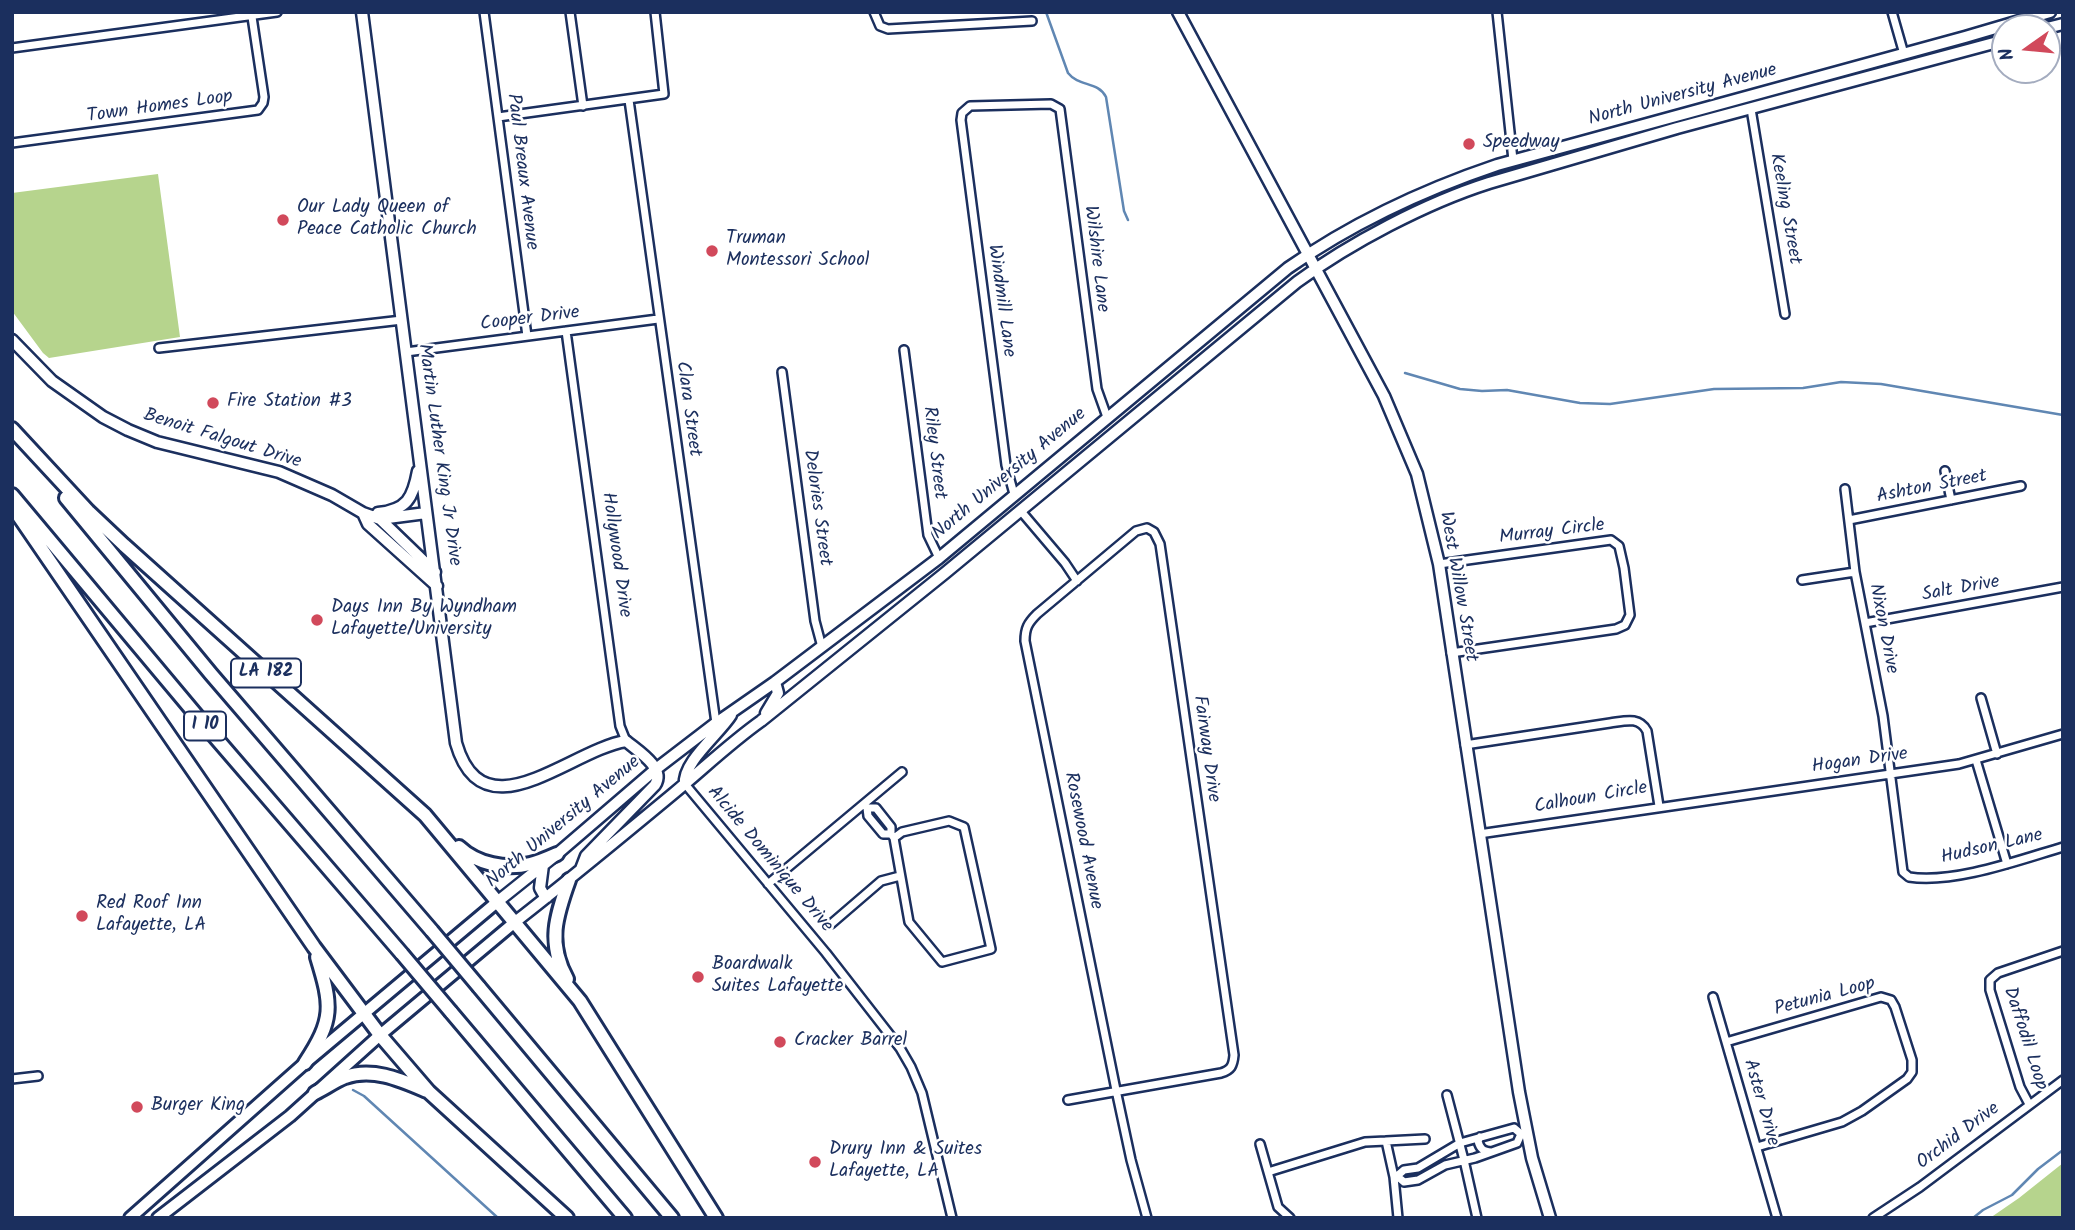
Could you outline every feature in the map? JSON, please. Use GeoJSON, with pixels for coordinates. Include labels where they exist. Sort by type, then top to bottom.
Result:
{"type":"FeatureCollection","features":[{"type":"Feature","properties":{"kind":"highway","name":"LA 182"},"geometry":{"type":"LineString","coordinates":[[12,430],[124,545],[425,815],[514,922]]}},
{"type":"Feature","properties":{"kind":"highway","name":"I 10"},"geometry":{"type":"LineString","coordinates":[[12,430],[132,580],[480,987],[672,1218]]}},
{"type":"Feature","properties":{"kind":"highway","name":"I 10"},"geometry":{"type":"LineString","coordinates":[[12,495],[625,1218]]}},
{"type":"Feature","properties":{"kind":"highway"},"geometry":{"type":"LineString","coordinates":[[12,506],[314,947],[380,1034],[429,1092],[567,1218]]}},
{"type":"Feature","properties":{"kind":"highway"},"geometry":{"type":"LineString","coordinates":[[425,815],[470,857],[486,862],[517,866],[532,864],[557,854]]}},
{"type":"Feature","properties":{"kind":"highway"},"geometry":{"type":"LineString","coordinates":[[569,880],[555,924],[561,968],[716,1218]]}},
{"type":"Feature","properties":{"kind":"highway"},"geometry":{"type":"LineString","coordinates":[[514,922],[580,1001]]}},
{"type":"Feature","properties":{"kind":"highway"},"geometry":{"type":"LineString","coordinates":[[305,1063],[321,1040],[327,1024],[326,986],[314,947]]}},
{"type":"Feature","properties":{"kind":"highway"},"geometry":{"type":"LineString","coordinates":[[315,1093],[348,1076],[376,1074],[390,1076],[429,1092]]}},
{"type":"Feature","properties":{"kind":"main road","name":"Martin Luther King Jr Drive"},"geometry":{"type":"LineString","coordinates":[[362,12],[426,513],[438,586],[456,743],[461,761],[474,777],[489,786],[500,788],[518,785],[602,747],[626,741]]}},
{"type":"Feature","properties":{"kind":"main road","name":"West Willow Street"},"geometry":{"type":"LineString","coordinates":[[1178,12],[1384,396],[1417,474],[1439,564],[1524,1133],[1550,1218]]}},
{"type":"Feature","properties":{"kind":"main road","name":"North University Avenue"},"geometry":{"type":"LineString","coordinates":[[130,1218],[305,1063],[656,769],[939,558],[1277,277],[1328,241],[1450,181],[1513,160],[1904,54],[1991,26]]}},
{"type":"Feature","properties":{"kind":"main road","name":"North University Avenue"},"geometry":{"type":"LineString","coordinates":[[158,1218],[290,1116],[380,1034],[685,784],[732,742],[1336,255],[1412,215],[1470,189],[1677,128],[1991,44]]}},
{"type":"Feature","properties":{"kind":"main road","name":"Benoit Falgout Drive"},"geometry":{"type":"LineString","coordinates":[[12,340],[52,381],[103,417],[157,442],[279,472],[380,519]]}},
{"type":"Feature","properties":{"kind":"main road"},"geometry":{"type":"LineString","coordinates":[[1107,417],[1113,433]]}},
{"type":"Feature","properties":{"kind":"main road"},"geometry":{"type":"LineString","coordinates":[[363,513],[380,513],[403,506],[415,488],[420,464]]}},
{"type":"Feature","properties":{"kind":"main road","name":"Benoit Falgout Drive"},"geometry":{"type":"LineString","coordinates":[[363,513],[368,524],[438,586]]}},
{"type":"Feature","properties":{"kind":"main road"},"geometry":{"type":"LineString","coordinates":[[380,519],[426,513]]}},
{"type":"Feature","properties":{"kind":"main road"},"geometry":{"type":"LineString","coordinates":[[380,519],[435,572]]}},
{"type":"Feature","properties":{"kind":"main road"},"geometry":{"type":"LineString","coordinates":[[822,647],[829,666]]}},
{"type":"Feature","properties":{"kind":"main road"},"geometry":{"type":"LineString","coordinates":[[761,721],[778,692],[775,682]]}},
{"type":"Feature","properties":{"kind":"main road"},"geometry":{"type":"LineString","coordinates":[[685,784],[686,772],[691,763],[724,726],[733,711]]}},
{"type":"Feature","properties":{"kind":"main road"},"geometry":{"type":"LineString","coordinates":[[580,871],[586,856],[659,778],[656,769],[626,741]]}},
{"type":"Feature","properties":{"kind":"main road"},"geometry":{"type":"LineString","coordinates":[[544,865],[540,888],[547,897]]}},
{"type":"Feature","properties":{"kind":"street"},"geometry":{"type":"LineString","coordinates":[[12,48],[277,12]]}},
{"type":"Feature","properties":{"kind":"street","name":"Paul Breaux Avenue"},"geometry":{"type":"LineString","coordinates":[[484,12],[527,336]]}},
{"type":"Feature","properties":{"kind":"street"},"geometry":{"type":"LineString","coordinates":[[570,12],[583,106]]}},
{"type":"Feature","properties":{"kind":"street"},"geometry":{"type":"LineString","coordinates":[[498,117],[664,94],[655,12]]}},
{"type":"Feature","properties":{"kind":"street"},"geometry":{"type":"LineString","coordinates":[[874,12],[880,26],[888,29],[1032,21]]}},
{"type":"Feature","properties":{"kind":"street"},"geometry":{"type":"LineString","coordinates":[[1497,12],[1513,160]]}},
{"type":"Feature","properties":{"kind":"street"},"geometry":{"type":"LineString","coordinates":[[1892,12],[1904,54]]}},
{"type":"Feature","properties":{"kind":"street","name":"Town Homes Loop"},"geometry":{"type":"LineString","coordinates":[[12,144],[258,110],[264,97],[252,17]]}},
{"type":"Feature","properties":{"kind":"street","name":"Clara Street"},"geometry":{"type":"LineString","coordinates":[[628,100],[716,723]]}},
{"type":"Feature","properties":{"kind":"street","name":"Wilshire Lane"},"geometry":{"type":"LineString","coordinates":[[963,111],[977,105],[1051,104],[1060,109],[1097,388],[1107,417]]}},
{"type":"Feature","properties":{"kind":"street","name":"Keeling Street"},"geometry":{"type":"LineString","coordinates":[[1751,109],[1785,314]]}},
{"type":"Feature","properties":{"kind":"street","name":"Windmill Lane"},"geometry":{"type":"LineString","coordinates":[[963,111],[961,120],[1006,465],[1014,494]]}},
{"type":"Feature","properties":{"kind":"street","name":"Cooper Drive"},"geometry":{"type":"LineString","coordinates":[[406,352],[658,319]]}},
{"type":"Feature","properties":{"kind":"street"},"geometry":{"type":"LineString","coordinates":[[159,348],[402,320]]}},
{"type":"Feature","properties":{"kind":"street","name":"Hollywood Drive"},"geometry":{"type":"LineString","coordinates":[[566,331],[620,726],[626,741]]}},
{"type":"Feature","properties":{"kind":"street","name":"Riley Street"},"geometry":{"type":"LineString","coordinates":[[904,350],[928,535],[939,558]]}},
{"type":"Feature","properties":{"kind":"street","name":"Delories Street"},"geometry":{"type":"LineString","coordinates":[[782,372],[815,621],[822,647]]}},
{"type":"Feature","properties":{"kind":"street"},"geometry":{"type":"LineString","coordinates":[[1945,471],[1951,500]]}},
{"type":"Feature","properties":{"kind":"street","name":"Ashton Street"},"geometry":{"type":"LineString","coordinates":[[1849,520],[2021,486]]}},
{"type":"Feature","properties":{"kind":"street","name":"Nixon Drive"},"geometry":{"type":"LineString","coordinates":[[1845,489],[1855,572],[1883,716],[1891,774]]}},
{"type":"Feature","properties":{"kind":"street"},"geometry":{"type":"LineString","coordinates":[[1020,510],[1077,581]]}},
{"type":"Feature","properties":{"kind":"street","name":"Fairway Drive"},"geometry":{"type":"LineString","coordinates":[[1077,581],[1136,531],[1147,528],[1157,536],[1234,1055],[1231,1067],[1221,1073],[1116,1090]]}},
{"type":"Feature","properties":{"kind":"street","name":"Murray Circle"},"geometry":{"type":"LineString","coordinates":[[1439,564],[1611,540],[1619,546],[1624,568],[1630,615],[1628,622],[1621,628],[1451,653]]}},
{"type":"Feature","properties":{"kind":"street"},"geometry":{"type":"LineString","coordinates":[[1802,580],[1855,572]]}},
{"type":"Feature","properties":{"kind":"street","name":"Rosewood Avenue"},"geometry":{"type":"LineString","coordinates":[[1077,581],[1030,620],[1025,641],[1116,1090],[1147,1218]]}},
{"type":"Feature","properties":{"kind":"street","name":"Salt Drive"},"geometry":{"type":"LineString","coordinates":[[1865,623],[2063,587]]}},
{"type":"Feature","properties":{"kind":"street"},"geometry":{"type":"LineString","coordinates":[[1981,698],[1997,754]]}},
{"type":"Feature","properties":{"kind":"street","name":"Calhoun Circle"},"geometry":{"type":"LineString","coordinates":[[1465,745],[1633,720],[1640,722],[1647,731],[1659,806],[1479,834]]}},
{"type":"Feature","properties":{"kind":"street","name":"Hogan Drive"},"geometry":{"type":"LineString","coordinates":[[1659,806],[1959,764],[2063,734]]}},
{"type":"Feature","properties":{"kind":"street"},"geometry":{"type":"LineString","coordinates":[[1976,760],[2007,864]]}},
{"type":"Feature","properties":{"kind":"street"},"geometry":{"type":"LineString","coordinates":[[768,884],[865,806],[902,772]]}},
{"type":"Feature","properties":{"kind":"street","name":"Hudson Lane"},"geometry":{"type":"LineString","coordinates":[[1891,774],[1901,864],[1903,872],[1909,877],[1928,879],[1978,872],[2063,847]]}},
{"type":"Feature","properties":{"kind":"street","name":"Alcide Dominique Drive"},"geometry":{"type":"LineString","coordinates":[[685,784],[900,1048],[911,1067],[927,1111],[952,1218]]}},
{"type":"Feature","properties":{"kind":"street"},"geometry":{"type":"LineString","coordinates":[[865,806],[868,816],[883,834],[892,836],[949,821],[964,827],[991,949],[942,962],[909,922],[892,836],[891,827],[876,808],[865,806]]}},
{"type":"Feature","properties":{"kind":"street"},"geometry":{"type":"LineString","coordinates":[[876,826],[884,819]]}},
{"type":"Feature","properties":{"kind":"street"},"geometry":{"type":"LineString","coordinates":[[831,924],[881,881],[900,876]]}},
{"type":"Feature","properties":{"kind":"street","name":"Daffodil Loop"},"geometry":{"type":"LineString","coordinates":[[2029,1104],[2020,1087],[1990,990],[1990,980],[1998,973],[2063,951]]}},
{"type":"Feature","properties":{"kind":"street","name":"Aster Drive"},"geometry":{"type":"LineString","coordinates":[[1713,997],[1777,1218]]}},
{"type":"Feature","properties":{"kind":"street","name":"Petunia Loop"},"geometry":{"type":"LineString","coordinates":[[1726,1042],[1881,997],[1891,1000],[1895,1007],[1912,1060],[1912,1072],[1907,1079],[1862,1111],[1842,1122],[1757,1147]]}},
{"type":"Feature","properties":{"kind":"street"},"geometry":{"type":"LineString","coordinates":[[12,1079],[38,1076]]}},
{"type":"Feature","properties":{"kind":"street","name":"Orchid Drive"},"geometry":{"type":"LineString","coordinates":[[1873,1218],[1920,1187],[2063,1080]]}},
{"type":"Feature","properties":{"kind":"street"},"geometry":{"type":"LineString","coordinates":[[1068,1100],[1116,1090]]}},
{"type":"Feature","properties":{"kind":"street"},"geometry":{"type":"LineString","coordinates":[[1447,1095],[1477,1218]]}},
{"type":"Feature","properties":{"kind":"street"},"geometry":{"type":"LineString","coordinates":[[1514,1128],[1524,1133],[1517,1143],[1445,1165],[1418,1180],[1404,1182],[1395,1176],[1404,1170],[1418,1168],[1460,1143],[1514,1128]]}},
{"type":"Feature","properties":{"kind":"street"},"geometry":{"type":"LineString","coordinates":[[1480,1137],[1479,1146],[1484,1151],[1492,1152]]}},
{"type":"Feature","properties":{"kind":"street"},"geometry":{"type":"LineString","coordinates":[[1268,1172],[1365,1142],[1425,1139]]}},
{"type":"Feature","properties":{"kind":"street"},"geometry":{"type":"LineString","coordinates":[[1385,1141],[1395,1176],[1398,1218]]}},
{"type":"Feature","properties":{"kind":"street"},"geometry":{"type":"LineString","coordinates":[[1260,1144],[1278,1207],[1290,1218]]}},
{"type":"Feature","properties":{"kind":"green space"},"geometry":{"type":"Polygon","coordinates":[[[158,174],[180,337],[49,358],[12,311],[12,193],[158,174]]]}},
{"type":"Feature","properties":{"kind":"green space"},"geometry":{"type":"Polygon","coordinates":[[[2063,1163],[2063,1218],[1990,1218],[2019,1198],[2063,1163]]]}},
{"type":"Feature","properties":{"kind":"waterway"},"geometry":{"type":"LineString","coordinates":[[1046,12],[1068,73],[1077,80],[1098,88],[1106,97],[1124,211],[1128,220]]}},
{"type":"Feature","properties":{"kind":"waterway"},"geometry":{"type":"LineString","coordinates":[[1405,373],[1460,389],[1507,390],[1580,403],[1610,404],[1714,389],[1803,388],[1841,382],[1881,384],[2063,415]]}},
{"type":"Feature","properties":{"kind":"waterway"},"geometry":{"type":"LineString","coordinates":[[353,1090],[364,1096],[498,1218]]}},
{"type":"Feature","properties":{"kind":"waterway"},"geometry":{"type":"LineString","coordinates":[[1973,1218],[2012,1195],[2038,1169],[2063,1150]]}},
{"type":"Feature","properties":{"kind":"place","name":"Speedway"},"geometry":{"type":"Point","coordinates":[1469,144]}},
{"type":"Feature","properties":{"kind":"place","name":"Our Lady Queen of Peace Catholic Church"},"geometry":{"type":"Point","coordinates":[283,220]}},
{"type":"Feature","properties":{"kind":"place","name":"Truman Montessori School"},"geometry":{"type":"Point","coordinates":[712,251]}},
{"type":"Feature","properties":{"kind":"place","name":"Fire Station #3"},"geometry":{"type":"Point","coordinates":[213,403]}},
{"type":"Feature","properties":{"kind":"place","name":"Days Inn By Wyndham Lafayette/University"},"geometry":{"type":"Point","coordinates":[317,620]}},
{"type":"Feature","properties":{"kind":"place","name":"Red Roof Inn Lafayette, LA"},"geometry":{"type":"Point","coordinates":[82,916]}},
{"type":"Feature","properties":{"kind":"place","name":"Boardwalk Suites Lafayette"},"geometry":{"type":"Point","coordinates":[698,977]}},
{"type":"Feature","properties":{"kind":"place","name":"Cracker Barrel"},"geometry":{"type":"Point","coordinates":[780,1042]}},
{"type":"Feature","properties":{"kind":"place","name":"Burger King"},"geometry":{"type":"Point","coordinates":[137,1107]}},
{"type":"Feature","properties":{"kind":"place","name":"Drury Inn & Suites Lafayette, LA"},"geometry":{"type":"Point","coordinates":[815,1162]}}]}
